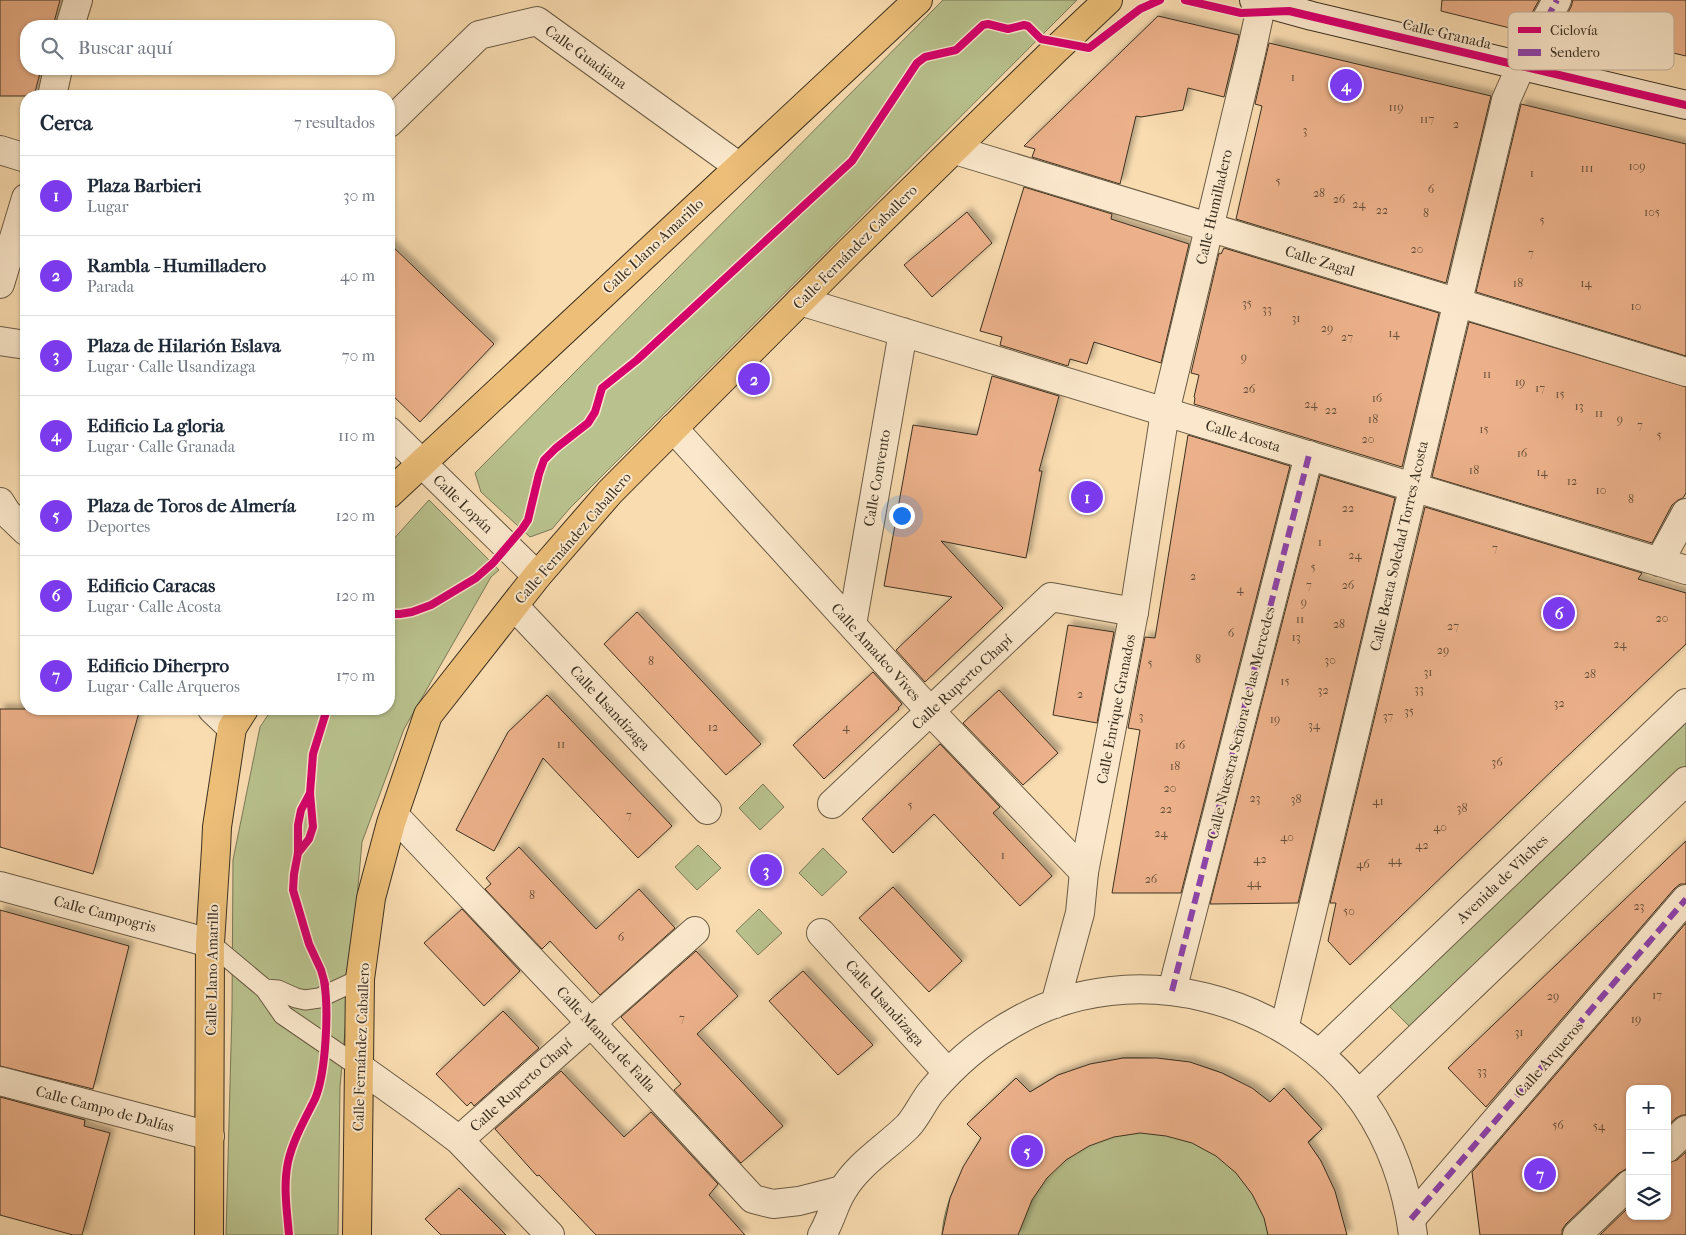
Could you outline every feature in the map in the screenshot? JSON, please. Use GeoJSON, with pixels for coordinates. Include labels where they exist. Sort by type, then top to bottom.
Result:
{"type":"FeatureCollection","features":[{"type":"Feature","properties":{"kind":"main road","name":"Calle Llano Amarillo"},"geometry":{"type":"LineString","coordinates":[[395,488],[918,0]]}},
{"type":"Feature","properties":{"kind":"main road","name":"Calle Fernández Caballero"},"geometry":{"type":"LineString","coordinates":[[357,1235],[360,979],[371,898],[394,815],[428,716],[537,576],[610,492],[800,301],[1108,0]]}},
{"type":"Feature","properties":{"kind":"main road","name":"Calle Llano Amarillo"},"geometry":{"type":"LineString","coordinates":[[209,1235],[210,942],[217,827],[238,718]]}},
{"type":"Feature","properties":{"kind":"street"},"geometry":{"type":"LineString","coordinates":[[72,20],[78,0]]}},
{"type":"Feature","properties":{"kind":"street","name":"Calle Beata Soledad Torres Acosta"},"geometry":{"type":"LineString","coordinates":[[1550,12],[1557,0]]}},
{"type":"Feature","properties":{"kind":"street","name":"Calle Granada"},"geometry":{"type":"LineString","coordinates":[[1258,1],[1289,11],[1508,63]]}},
{"type":"Feature","properties":{"kind":"street","name":"Calle Humilladero"},"geometry":{"type":"LineString","coordinates":[[1165,412],[1255,39],[1258,1]]}},
{"type":"Feature","properties":{"kind":"street","name":"Calle Guadiana"},"geometry":{"type":"LineString","coordinates":[[395,117],[479,35],[537,21],[738,166]]}},
{"type":"Feature","properties":{"kind":"street","name":"Calle Beata Soledad Torres Acosta"},"geometry":{"type":"LineString","coordinates":[[1284,1029],[1506,100],[1519,70]]}},
{"type":"Feature","properties":{"kind":"street","name":"Calle Granada"},"geometry":{"type":"LineString","coordinates":[[1538,70],[1686,105]]}},
{"type":"Feature","properties":{"kind":"street"},"geometry":{"type":"LineString","coordinates":[[53,90],[57,75]]}},
{"type":"Feature","properties":{"kind":"street"},"geometry":{"type":"LineString","coordinates":[[0,150],[20,156]]}},
{"type":"Feature","properties":{"kind":"street","name":"Calle Zagal"},"geometry":{"type":"LineString","coordinates":[[955,150],[1686,372]]}},
{"type":"Feature","properties":{"kind":"street"},"geometry":{"type":"LineString","coordinates":[[0,284],[20,218]]}},
{"type":"Feature","properties":{"kind":"street","name":"Calle Acosta"},"geometry":{"type":"LineString","coordinates":[[800,301],[1686,570]]}},
{"type":"Feature","properties":{"kind":"street","name":"Calle Convento"},"geometry":{"type":"LineString","coordinates":[[852,625],[903,332]]}},
{"type":"Feature","properties":{"kind":"street"},"geometry":{"type":"LineString","coordinates":[[0,341],[20,344]]}},
{"type":"Feature","properties":{"kind":"street","name":"Calle Enrique Granados"},"geometry":{"type":"LineString","coordinates":[[1055,1004],[1080,913],[1084,872],[1134,612],[1165,412]]}},
{"type":"Feature","properties":{"kind":"street","name":"Calle Amadeo Vives"},"geometry":{"type":"LineString","coordinates":[[674,428],[930,711],[1084,872]]}},
{"type":"Feature","properties":{"kind":"street","name":"Calle Lopán"},"geometry":{"type":"LineString","coordinates":[[395,436],[537,576]]}},
{"type":"Feature","properties":{"kind":"street","name":"Calle Nuestra Señora de las Mercedes"},"geometry":{"type":"LineString","coordinates":[[1172,991],[1309,456]]}},
{"type":"Feature","properties":{"kind":"street"},"geometry":{"type":"LineString","coordinates":[[0,502],[7,513],[20,526]]}},
{"type":"Feature","properties":{"kind":"street"},"geometry":{"type":"LineString","coordinates":[[1659,562],[1686,513]]}},
{"type":"Feature","properties":{"kind":"street","name":"Calle Ruperto Chapí"},"geometry":{"type":"LineString","coordinates":[[832,804],[1051,597],[1134,612]]}},
{"type":"Feature","properties":{"kind":"street","name":"Calle Usandizaga"},"geometry":{"type":"LineString","coordinates":[[514,606],[707,810]]}},
{"type":"Feature","properties":{"kind":"street","name":"Avenida de Vilches"},"geometry":{"type":"LineString","coordinates":[[1319,1054],[1686,703]]}},
{"type":"Feature","properties":{"kind":"street"},"geometry":{"type":"LineString","coordinates":[[1358,1095],[1686,781]]}},
{"type":"Feature","properties":{"kind":"street","name":"Calle Manuel de Falla"},"geometry":{"type":"LineString","coordinates":[[394,815],[592,1024],[753,1200],[773,1204],[782,1203],[799,1201],[842,1190]]}},
{"type":"Feature","properties":{"kind":"street","name":"Calle Campogris"},"geometry":{"type":"LineString","coordinates":[[0,886],[210,942]]}},
{"type":"Feature","properties":{"kind":"street","name":"Calle Arqueros"},"geometry":{"type":"LineString","coordinates":[[1412,1227],[1686,899]]}},
{"type":"Feature","properties":{"kind":"street","name":"Calle Ruperto Chapí"},"geometry":{"type":"LineString","coordinates":[[459,1140],[695,931]]}},
{"type":"Feature","properties":{"kind":"street","name":"Calle Usandizaga"},"geometry":{"type":"LineString","coordinates":[[821,933],[948,1073]]}},
{"type":"Feature","properties":{"kind":"street"},"geometry":{"type":"LineString","coordinates":[[822,1235],[830,1222],[842,1190],[854,1174],[909,1125],[930,1093],[948,1073],[986,1039],[1019,1019],[1055,1004],[1092,994],[1130,989],[1172,991],[1207,997],[1244,1008],[1279,1025],[1311,1047],[1340,1073],[1358,1095],[1385,1136],[1400,1172],[1412,1227]]}},
{"type":"Feature","properties":{"kind":"street"},"geometry":{"type":"LineString","coordinates":[[359,1067],[459,1140],[550,1235]]}},
{"type":"Feature","properties":{"kind":"street","name":"Calle Campo de Dalías"},"geometry":{"type":"LineString","coordinates":[[0,1081],[210,1136]]}},
{"type":"Feature","properties":{"kind":"street"},"geometry":{"type":"LineString","coordinates":[[1671,1144],[1686,1130]]}},
{"type":"Feature","properties":{"kind":"street"},"geometry":{"type":"LineString","coordinates":[[1577,1235],[1626,1188]]}},
{"type":"Feature","properties":{"kind":"lane"},"geometry":{"type":"LineString","coordinates":[[210,942],[265,989],[283,1015],[359,1067]]}},
{"type":"Feature","properties":{"kind":"lane"},"geometry":{"type":"LineString","coordinates":[[265,989],[278,990],[305,1000],[319,998],[360,979]]}},
{"type":"Feature","properties":{"kind":"green space"},"geometry":{"type":"Polygon","coordinates":[[[943,0],[1077,0],[570,508],[552,529],[530,537],[481,492],[475,473],[943,0]]]}},
{"type":"Feature","properties":{"kind":"green space"},"geometry":{"type":"Polygon","coordinates":[[[429,500],[499,570],[491,577],[404,729],[362,842],[340,1087],[338,1235],[226,1235],[232,1010],[233,860],[260,727],[268,715],[395,715],[395,537],[429,500]]]}},
{"type":"Feature","properties":{"kind":"green space"},"geometry":{"type":"Polygon","coordinates":[[[1686,716],[1686,768],[1413,1030],[1386,1003],[1686,716]]]}},
{"type":"Feature","properties":{"kind":"green space"},"geometry":{"type":"Polygon","coordinates":[[[763,784],[784,807],[760,830],[739,808],[763,784]]]}},
{"type":"Feature","properties":{"kind":"green space"},"geometry":{"type":"Polygon","coordinates":[[[698,845],[721,868],[697,890],[675,867],[698,845]]]}},
{"type":"Feature","properties":{"kind":"green space"},"geometry":{"type":"Polygon","coordinates":[[[823,848],[847,872],[822,896],[799,873],[823,848]]]}},
{"type":"Feature","properties":{"kind":"green space"},"geometry":{"type":"Polygon","coordinates":[[[759,909],[782,933],[758,955],[736,931],[759,909]]]}},
{"type":"Feature","properties":{"kind":"green space"},"geometry":{"type":"Polygon","coordinates":[[[1123,1058],[1164,1059],[1201,1066],[1235,1079],[1270,1102],[1284,1088],[1322,1129],[1308,1143],[1321,1161],[1345,1235],[942,1235],[950,1197],[981,1138],[967,1124],[1016,1078],[1030,1092],[1058,1075],[1123,1058]]]}},
{"type":"Feature","properties":{"kind":"building"},"geometry":{"type":"Polygon","coordinates":[[[0,0],[60,0],[55,20],[20,20],[20,75],[39,75],[36,90],[20,90],[20,96],[0,96],[0,0]]]}},
{"type":"Feature","properties":{"kind":"building"},"geometry":{"type":"Polygon","coordinates":[[[1442,0],[1539,0],[1532,12],[1508,12],[1508,28],[1441,11],[1442,0]]]}},
{"type":"Feature","properties":{"kind":"building"},"geometry":{"type":"Polygon","coordinates":[[[1573,0],[1686,0],[1686,56],[1674,53],[1674,12],[1568,12],[1573,0]]]}},
{"type":"Feature","properties":{"kind":"building"},"geometry":{"type":"Polygon","coordinates":[[[1158,16],[1239,35],[1224,97],[1188,88],[1183,110],[1141,117],[1136,116],[1120,184],[1032,157],[1035,149],[1024,146],[1158,16]]]}},
{"type":"Feature","properties":{"kind":"building"},"geometry":{"type":"Polygon","coordinates":[[[1269,43],[1491,96],[1446,283],[1236,219],[1262,106],[1255,104],[1269,43]]]}},
{"type":"Feature","properties":{"kind":"building"},"geometry":{"type":"Polygon","coordinates":[[[1521,104],[1686,144],[1686,356],[1476,292],[1521,104]]]}},
{"type":"Feature","properties":{"kind":"building"},"geometry":{"type":"Polygon","coordinates":[[[1024,187],[1112,214],[1111,219],[1189,244],[1161,363],[1094,342],[1087,364],[1070,359],[1068,366],[1000,345],[1002,337],[980,331],[1024,187]]]}},
{"type":"Feature","properties":{"kind":"building"},"geometry":{"type":"Polygon","coordinates":[[[967,212],[992,243],[932,297],[904,265],[967,212]]]}},
{"type":"Feature","properties":{"kind":"building"},"geometry":{"type":"Polygon","coordinates":[[[1224,248],[1439,313],[1402,467],[1194,404],[1199,375],[1191,373],[1219,253],[1221,254],[1224,248]]]}},
{"type":"Feature","properties":{"kind":"building"},"geometry":{"type":"Polygon","coordinates":[[[395,249],[494,344],[420,422],[395,398],[395,249]]]}},
{"type":"Feature","properties":{"kind":"building"},"geometry":{"type":"Polygon","coordinates":[[[1469,322],[1686,387],[1686,493],[1683,498],[1672,505],[1652,543],[1432,477],[1469,322]]]}},
{"type":"Feature","properties":{"kind":"building"},"geometry":{"type":"Polygon","coordinates":[[[992,376],[1059,396],[1039,471],[1042,471],[1026,558],[941,541],[1003,608],[925,682],[896,650],[952,597],[884,586],[913,425],[977,435],[992,376]]]}},
{"type":"Feature","properties":{"kind":"building"},"geometry":{"type":"Polygon","coordinates":[[[1188,435],[1290,466],[1181,893],[1112,893],[1140,730],[1128,728],[1145,637],[1155,638],[1188,435]]]}},
{"type":"Feature","properties":{"kind":"building"},"geometry":{"type":"Polygon","coordinates":[[[1320,475],[1395,498],[1298,903],[1210,904],[1320,475]]]}},
{"type":"Feature","properties":{"kind":"building"},"geometry":{"type":"Polygon","coordinates":[[[1425,507],[1642,573],[1638,579],[1686,593],[1686,644],[1350,965],[1328,941],[1336,903],[1330,903],[1425,507]]]}},
{"type":"Feature","properties":{"kind":"building"},"geometry":{"type":"Polygon","coordinates":[[[637,612],[761,744],[726,775],[604,644],[637,612]]]}},
{"type":"Feature","properties":{"kind":"building"},"geometry":{"type":"Polygon","coordinates":[[[1068,625],[1114,632],[1097,723],[1053,715],[1068,625]]]}},
{"type":"Feature","properties":{"kind":"building"},"geometry":{"type":"Polygon","coordinates":[[[873,672],[902,704],[899,709],[824,779],[793,745],[873,672]]]}},
{"type":"Feature","properties":{"kind":"building"},"geometry":{"type":"Polygon","coordinates":[[[999,690],[1058,753],[1023,785],[963,723],[999,690]]]}},
{"type":"Feature","properties":{"kind":"building"},"geometry":{"type":"Polygon","coordinates":[[[547,695],[672,826],[638,858],[543,758],[494,851],[456,830],[508,732],[547,695]]]}},
{"type":"Feature","properties":{"kind":"building"},"geometry":{"type":"Polygon","coordinates":[[[0,709],[20,709],[20,715],[138,715],[93,874],[0,847],[0,709]]]}},
{"type":"Feature","properties":{"kind":"building"},"geometry":{"type":"Polygon","coordinates":[[[940,744],[1000,807],[993,813],[1052,876],[1020,906],[934,814],[893,853],[862,819],[940,744]]]}},
{"type":"Feature","properties":{"kind":"building"},"geometry":{"type":"Polygon","coordinates":[[[1686,841],[1686,884],[1680,884],[1674,889],[1486,1107],[1448,1068],[1686,841]]]}},
{"type":"Feature","properties":{"kind":"building"},"geometry":{"type":"Polygon","coordinates":[[[519,847],[596,929],[639,889],[675,928],[600,995],[550,941],[542,949],[485,889],[491,884],[486,878],[519,847]]]}},
{"type":"Feature","properties":{"kind":"building"},"geometry":{"type":"Polygon","coordinates":[[[893,887],[962,961],[929,992],[859,918],[893,887]]]}},
{"type":"Feature","properties":{"kind":"building"},"geometry":{"type":"Polygon","coordinates":[[[462,909],[520,971],[484,1006],[424,943],[462,909]]]}},
{"type":"Feature","properties":{"kind":"building"},"geometry":{"type":"Polygon","coordinates":[[[0,910],[129,946],[93,1089],[0,1066],[0,910]]]}},
{"type":"Feature","properties":{"kind":"building"},"geometry":{"type":"Polygon","coordinates":[[[1686,923],[1686,1115],[1682,1115],[1671,1122],[1671,1085],[1626,1085],[1626,1169],[1619,1173],[1566,1224],[1562,1230],[1562,1235],[1480,1235],[1472,1172],[1686,923]]]}},
{"type":"Feature","properties":{"kind":"building"},"geometry":{"type":"Polygon","coordinates":[[[696,951],[738,996],[697,1034],[783,1126],[741,1163],[674,1090],[681,1084],[621,1017],[696,951]]]}},
{"type":"Feature","properties":{"kind":"building"},"geometry":{"type":"Polygon","coordinates":[[[803,971],[873,1045],[838,1075],[769,1001],[803,971]]]}},
{"type":"Feature","properties":{"kind":"building"},"geometry":{"type":"Polygon","coordinates":[[[503,1011],[539,1048],[474,1106],[471,1102],[467,1106],[436,1074],[503,1011]]]}},
{"type":"Feature","properties":{"kind":"building"},"geometry":{"type":"Polygon","coordinates":[[[1123,1058],[1157,1058],[1190,1062],[1222,1073],[1252,1088],[1270,1102],[1284,1088],[1322,1129],[1308,1142],[1321,1161],[1335,1191],[1347,1235],[1268,1235],[1264,1218],[1252,1194],[1236,1173],[1216,1156],[1192,1143],[1166,1136],[1140,1133],[1114,1137],[1089,1146],[1066,1160],[1047,1178],[1032,1200],[1018,1235],[942,1235],[950,1198],[963,1167],[981,1138],[967,1124],[1016,1078],[1030,1092],[1058,1075],[1090,1064],[1123,1058]]]}},
{"type":"Feature","properties":{"kind":"building"},"geometry":{"type":"Polygon","coordinates":[[[561,1071],[624,1137],[651,1112],[718,1184],[709,1195],[745,1235],[596,1235],[539,1175],[537,1176],[495,1129],[561,1071]]]}},
{"type":"Feature","properties":{"kind":"building"},"geometry":{"type":"Polygon","coordinates":[[[0,1097],[85,1120],[84,1126],[110,1133],[82,1235],[73,1235],[0,1215],[0,1097]]]}},
{"type":"Feature","properties":{"kind":"building"},"geometry":{"type":"Polygon","coordinates":[[[1686,1152],[1686,1235],[1600,1235],[1626,1210],[1626,1220],[1671,1220],[1671,1162],[1677,1160],[1686,1152]]]}},
{"type":"Feature","properties":{"kind":"building"},"geometry":{"type":"Polygon","coordinates":[[[459,1188],[506,1235],[441,1235],[425,1219],[459,1188]]]}},
{"type":"Feature","properties":{"kind":"marked path"},"geometry":{"type":"LineString","coordinates":[[1550,12],[1557,0]]}},
{"type":"Feature","properties":{"kind":"marked path"},"geometry":{"type":"LineString","coordinates":[[1172,991],[1309,455]]}},
{"type":"Feature","properties":{"kind":"marked path"},"geometry":{"type":"LineString","coordinates":[[1411,1219],[1686,899]]}},
{"type":"Feature","properties":{"kind":"cycle path"},"geometry":{"type":"LineString","coordinates":[[395,614],[412,612],[431,605],[476,578],[493,563],[528,520],[544,460],[588,423],[595,412],[602,388],[637,360],[852,161],[917,63],[925,57],[956,50],[983,25],[988,24],[1008,29],[1024,25],[1028,26],[1041,39],[1089,48],[1140,9],[1160,0]]}},
{"type":"Feature","properties":{"kind":"cycle path"},"geometry":{"type":"LineString","coordinates":[[1185,0],[1241,13],[1289,11],[1508,63]]}},
{"type":"Feature","properties":{"kind":"cycle path"},"geometry":{"type":"LineString","coordinates":[[1538,70],[1686,105]]}},
{"type":"Feature","properties":{"kind":"cycle path"},"geometry":{"type":"LineString","coordinates":[[298,853],[309,839],[313,827],[310,793],[313,754],[325,715]]}},
{"type":"Feature","properties":{"kind":"cycle path"},"geometry":{"type":"LineString","coordinates":[[310,793],[301,810],[298,825],[298,853],[293,890],[309,944],[325,984]]}},
{"type":"Feature","properties":{"kind":"cycle path"},"geometry":{"type":"LineString","coordinates":[[289,1235],[286,1198],[288,1162],[293,1146],[315,1099],[322,1074],[326,1041],[326,993],[324,981]]}},
{"type":"Feature","properties":{"kind":"place","name":"Edificio La gloria"},"geometry":{"type":"Point","coordinates":[1346,85]}},
{"type":"Feature","properties":{"kind":"place","name":"Rambla - Humilladero"},"geometry":{"type":"Point","coordinates":[754,379]}},
{"type":"Feature","properties":{"kind":"place","name":"Plaza Barbieri"},"geometry":{"type":"Point","coordinates":[1087,497]}},
{"type":"Feature","properties":{"kind":"place","name":"Edificio Caracas"},"geometry":{"type":"Point","coordinates":[1559,613]}},
{"type":"Feature","properties":{"kind":"place","name":"Plaza de Hilarión Eslava"},"geometry":{"type":"Point","coordinates":[766,870]}},
{"type":"Feature","properties":{"kind":"place","name":"Plaza de Toros de Almería"},"geometry":{"type":"Point","coordinates":[1027,1151]}},
{"type":"Feature","properties":{"kind":"place","name":"Edificio Diherpro"},"geometry":{"type":"Point","coordinates":[1540,1174]}}]}
